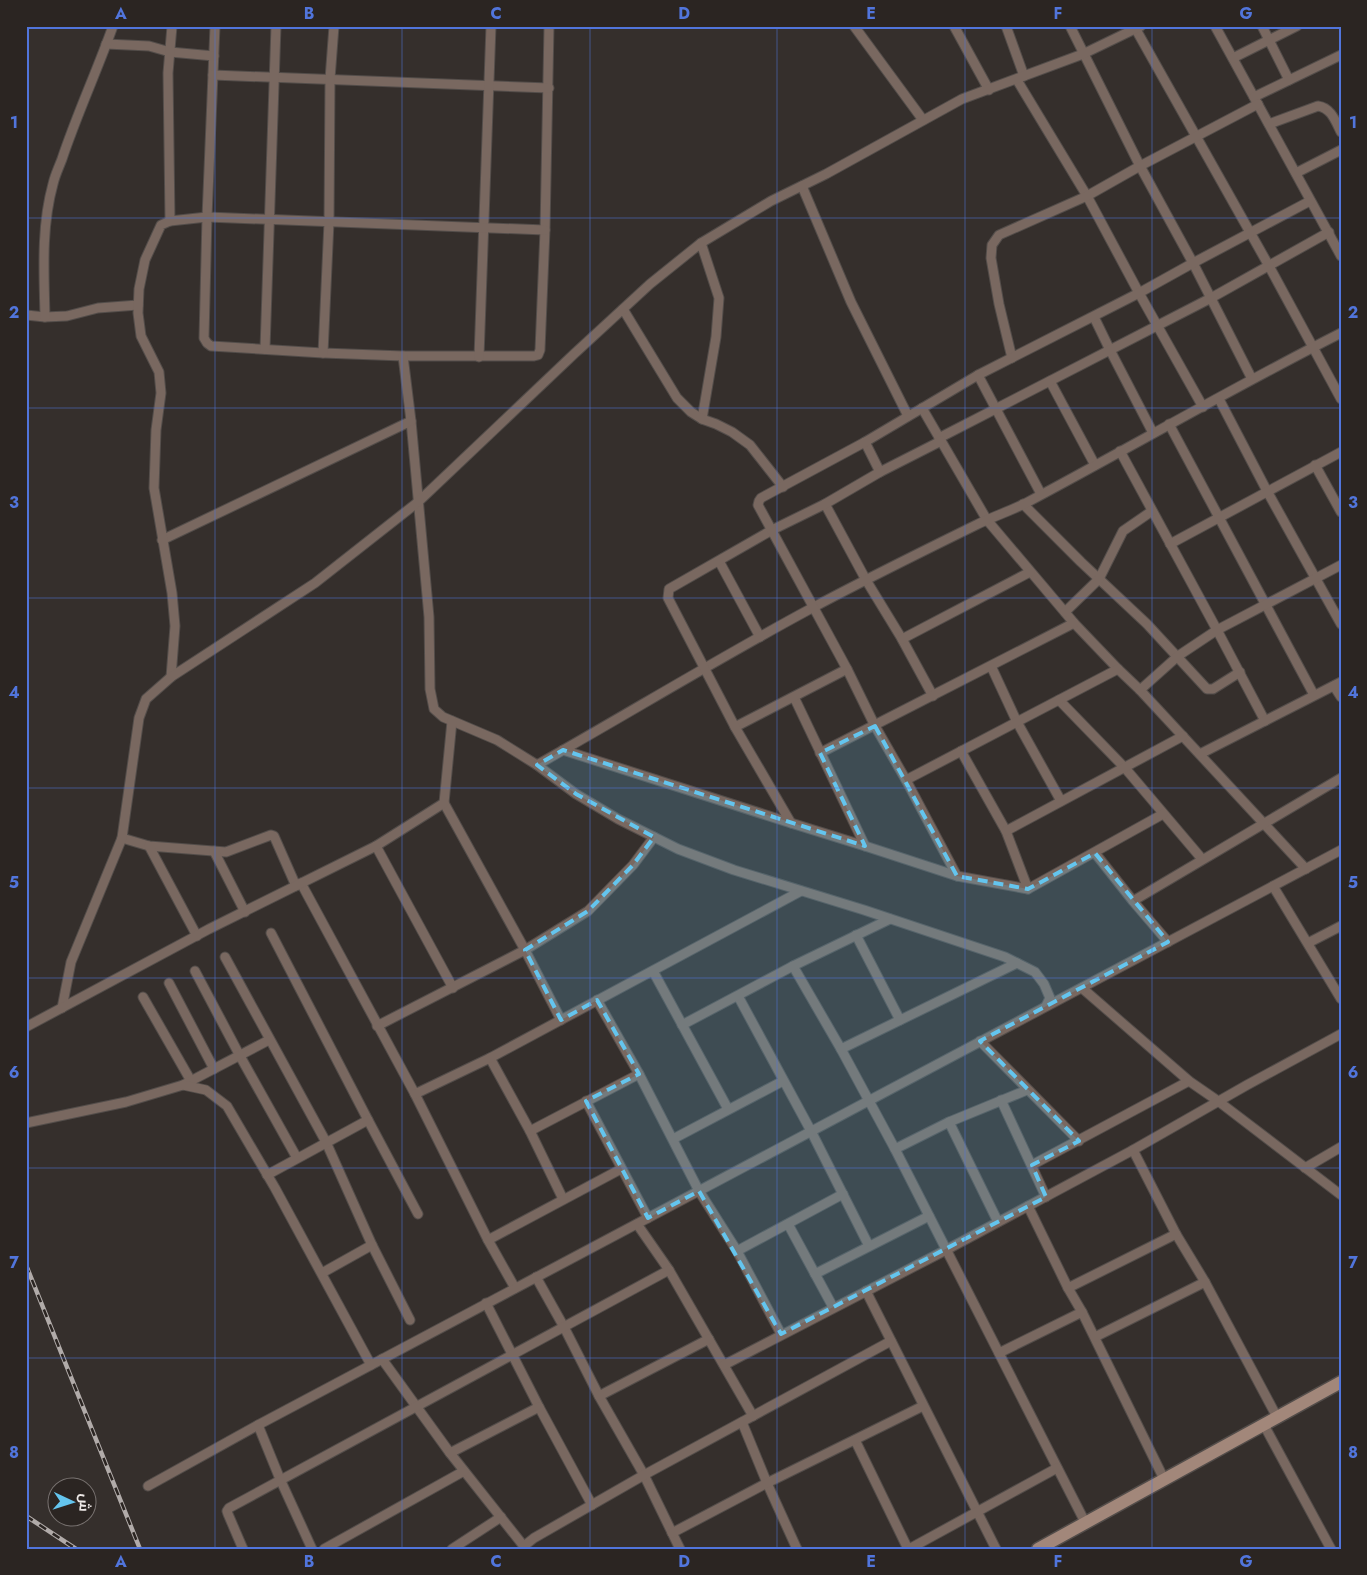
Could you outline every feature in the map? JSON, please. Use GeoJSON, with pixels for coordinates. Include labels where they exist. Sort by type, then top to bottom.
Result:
{"type":"FeatureCollection","features":[{"type":"Feature","properties":{"kind":"street"},"geometry":{"type":"LineString","coordinates":[[45,317],[44,246],[53,184],[71,132],[113,26]]}},
{"type":"Feature","properties":{"kind":"street"},"geometry":{"type":"LineString","coordinates":[[170,221],[168,73],[172,26]]}},
{"type":"Feature","properties":{"kind":"street"},"geometry":{"type":"LineString","coordinates":[[215,26],[207,217],[204,338],[206,343],[211,346],[324,353],[479,357],[534,356],[540,350],[546,230],[549,26]]}},
{"type":"Feature","properties":{"kind":"street"},"geometry":{"type":"LineString","coordinates":[[265,349],[276,26]]}},
{"type":"Feature","properties":{"kind":"street"},"geometry":{"type":"LineString","coordinates":[[324,353],[330,222],[330,79],[334,26]]}},
{"type":"Feature","properties":{"kind":"street"},"geometry":{"type":"LineString","coordinates":[[479,357],[491,26]]}},
{"type":"Feature","properties":{"kind":"street"},"geometry":{"type":"LineString","coordinates":[[854,26],[923,120]]}},
{"type":"Feature","properties":{"kind":"street"},"geometry":{"type":"LineString","coordinates":[[954,26],[989,90]]}},
{"type":"Feature","properties":{"kind":"street"},"geometry":{"type":"LineString","coordinates":[[1006,26],[1020,78],[1203,406]]}},
{"type":"Feature","properties":{"kind":"street"},"geometry":{"type":"LineString","coordinates":[[1070,26],[1140,166],[1193,263],[1252,379]]}},
{"type":"Feature","properties":{"kind":"street"},"geometry":{"type":"LineString","coordinates":[[1215,26],[1310,201],[1334,236],[1341,256]]}},
{"type":"Feature","properties":{"kind":"street"},"geometry":{"type":"LineString","coordinates":[[1262,26],[1289,80]]}},
{"type":"Feature","properties":{"kind":"street"},"geometry":{"type":"LineString","coordinates":[[1233,58],[1297,26]]}},
{"type":"Feature","properties":{"kind":"street"},"geometry":{"type":"LineString","coordinates":[[62,1008],[72,962],[122,838],[139,718],[146,699],[171,677],[315,583],[418,502],[650,284],[701,243],[771,201],[962,99],[1083,54],[1136,27],[1341,399]]}},
{"type":"Feature","properties":{"kind":"street"},"geometry":{"type":"LineString","coordinates":[[106,44],[149,46],[170,52],[214,56]]}},
{"type":"Feature","properties":{"kind":"street"},"geometry":{"type":"LineString","coordinates":[[1012,358],[998,304],[992,258],[992,245],[998,236],[1087,196],[1196,137],[1289,80],[1341,55]]}},
{"type":"Feature","properties":{"kind":"street"},"geometry":{"type":"LineString","coordinates":[[213,74],[549,88]]}},
{"type":"Feature","properties":{"kind":"street"},"geometry":{"type":"LineString","coordinates":[[1269,124],[1318,106],[1325,107],[1330,111],[1341,132]]}},
{"type":"Feature","properties":{"kind":"street"},"geometry":{"type":"LineString","coordinates":[[1296,173],[1341,150]]}},
{"type":"Feature","properties":{"kind":"street"},"geometry":{"type":"LineString","coordinates":[[802,186],[851,302],[908,416]]}},
{"type":"Feature","properties":{"kind":"street"},"geometry":{"type":"LineString","coordinates":[[957,876],[906,780],[874,726],[847,669],[758,505],[759,501],[865,442],[978,375],[1094,317],[1310,201]]}},
{"type":"Feature","properties":{"kind":"street"},"geometry":{"type":"LineString","coordinates":[[171,677],[175,626],[172,593],[154,488],[156,430],[160,392],[159,372],[141,336],[138,305],[138,289],[146,260],[162,225],[170,221],[207,217],[546,230]]}},
{"type":"Feature","properties":{"kind":"street"},"geometry":{"type":"LineString","coordinates":[[791,823],[735,727],[668,598],[667,593],[669,589],[772,530],[825,504],[940,439],[1269,266],[1334,236]]}},
{"type":"Feature","properties":{"kind":"street"},"geometry":{"type":"LineString","coordinates":[[701,243],[719,298],[716,337],[702,419]]}},
{"type":"Feature","properties":{"kind":"street"},"geometry":{"type":"LineString","coordinates":[[26,315],[45,317],[68,316],[98,308],[138,305]]}},
{"type":"Feature","properties":{"kind":"street"},"geometry":{"type":"LineString","coordinates":[[623,309],[677,398],[691,412],[732,432],[750,445],[783,486]]}},
{"type":"Feature","properties":{"kind":"street"},"geometry":{"type":"LineString","coordinates":[[1094,317],[1153,433]]}},
{"type":"Feature","properties":{"kind":"street"},"geometry":{"type":"LineString","coordinates":[[537,765],[813,607],[879,572],[1023,504],[1169,424],[1219,399],[1252,379],[1341,333]]}},
{"type":"Feature","properties":{"kind":"street"},"geometry":{"type":"LineString","coordinates":[[403,356],[411,421],[429,617],[430,689],[434,709],[443,717],[497,740],[537,765],[576,794],[618,819],[678,849],[734,870],[1005,957],[1035,972],[1044,984],[1050,998],[1046,1006]]}},
{"type":"Feature","properties":{"kind":"street"},"geometry":{"type":"LineString","coordinates":[[978,375],[1041,494]]}},
{"type":"Feature","properties":{"kind":"street"},"geometry":{"type":"LineString","coordinates":[[1050,381],[1095,465]]}},
{"type":"Feature","properties":{"kind":"street"},"geometry":{"type":"LineString","coordinates":[[1219,399],[1267,491],[1341,624]]}},
{"type":"Feature","properties":{"kind":"street"},"geometry":{"type":"LineString","coordinates":[[922,408],[987,520],[1030,572],[1074,623],[1140,690],[1306,868]]}},
{"type":"Feature","properties":{"kind":"street"},"geometry":{"type":"LineString","coordinates":[[162,540],[411,421]]}},
{"type":"Feature","properties":{"kind":"street"},"geometry":{"type":"LineString","coordinates":[[1169,424],[1314,695]]}},
{"type":"Feature","properties":{"kind":"street"},"geometry":{"type":"LineString","coordinates":[[865,442],[880,472]]}},
{"type":"Feature","properties":{"kind":"street"},"geometry":{"type":"LineString","coordinates":[[1120,452],[1265,721]]}},
{"type":"Feature","properties":{"kind":"street"},"geometry":{"type":"LineString","coordinates":[[1170,544],[1341,452]]}},
{"type":"Feature","properties":{"kind":"street"},"geometry":{"type":"LineString","coordinates":[[1315,465],[1341,512]]}},
{"type":"Feature","properties":{"kind":"street"},"geometry":{"type":"LineString","coordinates":[[825,504],[866,580],[933,696]]}},
{"type":"Feature","properties":{"kind":"street"},"geometry":{"type":"LineString","coordinates":[[1023,504],[1147,624],[1207,689],[1213,689],[1240,672]]}},
{"type":"Feature","properties":{"kind":"street"},"geometry":{"type":"LineString","coordinates":[[1065,612],[1099,579],[1123,531],[1152,511]]}},
{"type":"Feature","properties":{"kind":"street"},"geometry":{"type":"LineString","coordinates":[[719,561],[760,637]]}},
{"type":"Feature","properties":{"kind":"street"},"geometry":{"type":"LineString","coordinates":[[1140,690],[1178,656],[1217,630],[1341,565]]}},
{"type":"Feature","properties":{"kind":"street"},"geometry":{"type":"LineString","coordinates":[[902,640],[1030,572]]}},
{"type":"Feature","properties":{"kind":"street"},"geometry":{"type":"LineString","coordinates":[[820,753],[1074,623]]}},
{"type":"Feature","properties":{"kind":"street"},"geometry":{"type":"LineString","coordinates":[[991,666],[1017,722],[1061,801]]}},
{"type":"Feature","properties":{"kind":"street"},"geometry":{"type":"LineString","coordinates":[[735,727],[847,669]]}},
{"type":"Feature","properties":{"kind":"street"},"geometry":{"type":"LineString","coordinates":[[906,780],[1118,669]]}},
{"type":"Feature","properties":{"kind":"street"},"geometry":{"type":"LineString","coordinates":[[1200,754],[1338,684],[1341,697]]}},
{"type":"Feature","properties":{"kind":"street"},"geometry":{"type":"LineString","coordinates":[[794,697],[865,846]]}},
{"type":"Feature","properties":{"kind":"street"},"geometry":{"type":"LineString","coordinates":[[1060,700],[1125,768],[1202,858]]}},
{"type":"Feature","properties":{"kind":"street"},"geometry":{"type":"LineString","coordinates":[[452,721],[444,803],[562,1020]]}},
{"type":"Feature","properties":{"kind":"street"},"geometry":{"type":"LineString","coordinates":[[1006,830],[1183,736]]}},
{"type":"Feature","properties":{"kind":"street"},"geometry":{"type":"LineString","coordinates":[[564,750],[957,876],[1028,889],[1163,814]]}},
{"type":"Feature","properties":{"kind":"street"},"geometry":{"type":"LineString","coordinates":[[961,751],[1006,830],[1028,889]]}},
{"type":"Feature","properties":{"kind":"street"},"geometry":{"type":"LineString","coordinates":[[1133,901],[1202,858],[1341,778]]}},
{"type":"Feature","properties":{"kind":"street"},"geometry":{"type":"LineString","coordinates":[[26,1027],[197,936],[376,846],[444,803]]}},
{"type":"Feature","properties":{"kind":"street"},"geometry":{"type":"LineString","coordinates":[[122,838],[149,846],[226,852],[266,836],[274,836],[298,885],[415,1094],[488,1240],[516,1288]]}},
{"type":"Feature","properties":{"kind":"street"},"geometry":{"type":"LineString","coordinates":[[377,1026],[525,950],[588,911],[634,865],[654,837]]}},
{"type":"Feature","properties":{"kind":"street"},"geometry":{"type":"LineString","coordinates":[[149,846],[197,936]]}},
{"type":"Feature","properties":{"kind":"street"},"geometry":{"type":"LineString","coordinates":[[376,846],[453,988]]}},
{"type":"Feature","properties":{"kind":"street"},"geometry":{"type":"LineString","coordinates":[[148,1486],[486,1303],[1341,850]]}},
{"type":"Feature","properties":{"kind":"street"},"geometry":{"type":"LineString","coordinates":[[214,851],[245,912]]}},
{"type":"Feature","properties":{"kind":"street"},"geometry":{"type":"LineString","coordinates":[[1095,852],[1168,942]]}},
{"type":"Feature","properties":{"kind":"street"},"geometry":{"type":"LineString","coordinates":[[1273,886],[1341,999]]}},
{"type":"Feature","properties":{"kind":"street"},"geometry":{"type":"LineString","coordinates":[[415,1094],[490,1058],[801,891]]}},
{"type":"Feature","properties":{"kind":"street"},"geometry":{"type":"LineString","coordinates":[[682,1025],[793,966],[890,919]]}},
{"type":"Feature","properties":{"kind":"street"},"geometry":{"type":"LineString","coordinates":[[1308,943],[1341,926]]}},
{"type":"Feature","properties":{"kind":"street"},"geometry":{"type":"LineString","coordinates":[[271,933],[418,1214]]}},
{"type":"Feature","properties":{"kind":"street"},"geometry":{"type":"LineString","coordinates":[[856,935],[900,1020]]}},
{"type":"Feature","properties":{"kind":"street"},"geometry":{"type":"LineString","coordinates":[[225,957],[326,1142],[372,1245],[410,1320]]}},
{"type":"Feature","properties":{"kind":"street"},"geometry":{"type":"LineString","coordinates":[[841,1049],[1017,963]]}},
{"type":"Feature","properties":{"kind":"street"},"geometry":{"type":"LineString","coordinates":[[793,966],[841,1049],[895,1149],[1084,1522]]}},
{"type":"Feature","properties":{"kind":"street"},"geometry":{"type":"LineString","coordinates":[[195,971],[240,1056],[298,1158]]}},
{"type":"Feature","properties":{"kind":"street"},"geometry":{"type":"LineString","coordinates":[[653,971],[728,1109]]}},
{"type":"Feature","properties":{"kind":"street"},"geometry":{"type":"LineString","coordinates":[[169,983],[214,1069]]}},
{"type":"Feature","properties":{"kind":"street"},"geometry":{"type":"LineString","coordinates":[[1082,988],[1189,1081],[1341,1195]]}},
{"type":"Feature","properties":{"kind":"street"},"geometry":{"type":"LineString","coordinates":[[738,996],[811,1131],[869,1246]]}},
{"type":"Feature","properties":{"kind":"street"},"geometry":{"type":"LineString","coordinates":[[143,997],[187,1083],[206,1090],[227,1106],[322,1273],[371,1365]]}},
{"type":"Feature","properties":{"kind":"street"},"geometry":{"type":"LineString","coordinates":[[597,1000],[639,1074],[699,1190],[737,1251],[781,1334]]}},
{"type":"Feature","properties":{"kind":"street"},"geometry":{"type":"LineString","coordinates":[[724,1365],[1046,1197],[1341,1034]]}},
{"type":"Feature","properties":{"kind":"street"},"geometry":{"type":"LineString","coordinates":[[26,1123],[126,1102],[187,1083],[269,1040]]}},
{"type":"Feature","properties":{"kind":"street"},"geometry":{"type":"LineString","coordinates":[[980,1042],[1078,1141]]}},
{"type":"Feature","properties":{"kind":"street"},"geometry":{"type":"LineString","coordinates":[[490,1058],[530,1131],[563,1200]]}},
{"type":"Feature","properties":{"kind":"street"},"geometry":{"type":"LineString","coordinates":[[530,1131],[639,1074]]}},
{"type":"Feature","properties":{"kind":"street"},"geometry":{"type":"LineString","coordinates":[[673,1139],[783,1080]]}},
{"type":"Feature","properties":{"kind":"street"},"geometry":{"type":"LineString","coordinates":[[1032,1166],[1189,1081]]}},
{"type":"Feature","properties":{"kind":"street"},"geometry":{"type":"LineString","coordinates":[[895,1149],[948,1122],[1027,1090]]}},
{"type":"Feature","properties":{"kind":"street"},"geometry":{"type":"LineString","coordinates":[[1001,1100],[1046,1197]]}},
{"type":"Feature","properties":{"kind":"street"},"geometry":{"type":"LineString","coordinates":[[586,1101],[648,1218]]}},
{"type":"Feature","properties":{"kind":"street"},"geometry":{"type":"LineString","coordinates":[[267,1175],[368,1120]]}},
{"type":"Feature","properties":{"kind":"street"},"geometry":{"type":"LineString","coordinates":[[948,1122],[998,1222]]}},
{"type":"Feature","properties":{"kind":"street"},"geometry":{"type":"LineString","coordinates":[[1305,1168],[1341,1147]]}},
{"type":"Feature","properties":{"kind":"street"},"geometry":{"type":"LineString","coordinates":[[1133,1150],[1176,1234],[1205,1282],[1277,1417]]}},
{"type":"Feature","properties":{"kind":"street"},"geometry":{"type":"LineString","coordinates":[[488,1240],[622,1169]]}},
{"type":"Feature","properties":{"kind":"street"},"geometry":{"type":"LineString","coordinates":[[737,1251],[843,1194]]}},
{"type":"Feature","properties":{"kind":"street"},"geometry":{"type":"LineString","coordinates":[[1028,1206],[1164,1479]]}},
{"type":"Feature","properties":{"kind":"street"},"geometry":{"type":"LineString","coordinates":[[815,1274],[929,1216]]}},
{"type":"Feature","properties":{"kind":"street"},"geometry":{"type":"LineString","coordinates":[[637,1224],[669,1270],[753,1416]]}},
{"type":"Feature","properties":{"kind":"street"},"geometry":{"type":"LineString","coordinates":[[788,1224],[833,1307]]}},
{"type":"Feature","properties":{"kind":"street"},"geometry":{"type":"LineString","coordinates":[[1068,1288],[1176,1234]]}},
{"type":"Feature","properties":{"kind":"street"},"geometry":{"type":"LineString","coordinates":[[322,1273],[372,1245]]}},
{"type":"Feature","properties":{"kind":"street"},"geometry":{"type":"LineString","coordinates":[[243,1549],[228,1514],[229,1508],[669,1270]]}},
{"type":"Feature","properties":{"kind":"street"},"geometry":{"type":"LineString","coordinates":[[536,1277],[599,1396],[644,1475],[680,1549]]}},
{"type":"Feature","properties":{"kind":"street"},"geometry":{"type":"LineString","coordinates":[[1094,1337],[1205,1282]]}},
{"type":"Feature","properties":{"kind":"street"},"geometry":{"type":"LineString","coordinates":[[866,1291],[996,1549]]}},
{"type":"Feature","properties":{"kind":"street"},"geometry":{"type":"LineString","coordinates":[[486,1303],[592,1505]]}},
{"type":"Feature","properties":{"kind":"street"},"geometry":{"type":"LineString","coordinates":[[999,1353],[1082,1312]]}},
{"type":"Feature","properties":{"kind":"street"},"geometry":{"type":"LineString","coordinates":[[599,1396],[709,1340]]}},
{"type":"Feature","properties":{"kind":"street"},"geometry":{"type":"LineString","coordinates":[[382,1359],[450,1453],[525,1547],[534,1538],[644,1475],[891,1341]]}},
{"type":"Feature","properties":{"kind":"street"},"geometry":{"type":"LineString","coordinates":[[1038,1549],[1341,1382]]}},
{"type":"Feature","properties":{"kind":"street"},"geometry":{"type":"LineString","coordinates":[[450,1453],[539,1406]]}},
{"type":"Feature","properties":{"kind":"street"},"geometry":{"type":"LineString","coordinates":[[672,1533],[923,1406]]}},
{"type":"Feature","properties":{"kind":"street"},"geometry":{"type":"LineString","coordinates":[[742,1422],[796,1549]]}},
{"type":"Feature","properties":{"kind":"street"},"geometry":{"type":"LineString","coordinates":[[258,1425],[312,1549]]}},
{"type":"Feature","properties":{"kind":"street"},"geometry":{"type":"LineString","coordinates":[[1264,1425],[1331,1549]]}},
{"type":"Feature","properties":{"kind":"street"},"geometry":{"type":"LineString","coordinates":[[855,1440],[908,1549],[1056,1468]]}},
{"type":"Feature","properties":{"kind":"street"},"geometry":{"type":"LineString","coordinates":[[324,1549],[464,1470]]}},
{"type":"Feature","properties":{"kind":"street"},"geometry":{"type":"LineString","coordinates":[[452,1549],[501,1517]]}},
{"type":"Feature","properties":{"kind":"highlighted area"},"geometry":{"type":"Polygon","coordinates":[[[875,726],[957,876],[1028,889],[1095,853],[1168,942],[980,1041],[1079,1141],[1032,1165],[1046,1197],[781,1334],[699,1191],[648,1218],[586,1101],[639,1074],[597,1000],[561,1020],[525,950],[588,911],[633,865],[654,837],[576,794],[537,765],[563,750],[865,846],[820,753],[875,726]]]}},
{"type":"Feature","properties":{"kind":"railway"},"geometry":{"type":"LineString","coordinates":[[26,1265],[140,1549]]}},
{"type":"Feature","properties":{"kind":"railway"},"geometry":{"type":"LineString","coordinates":[[26,1516],[76,1549]]}}]}
